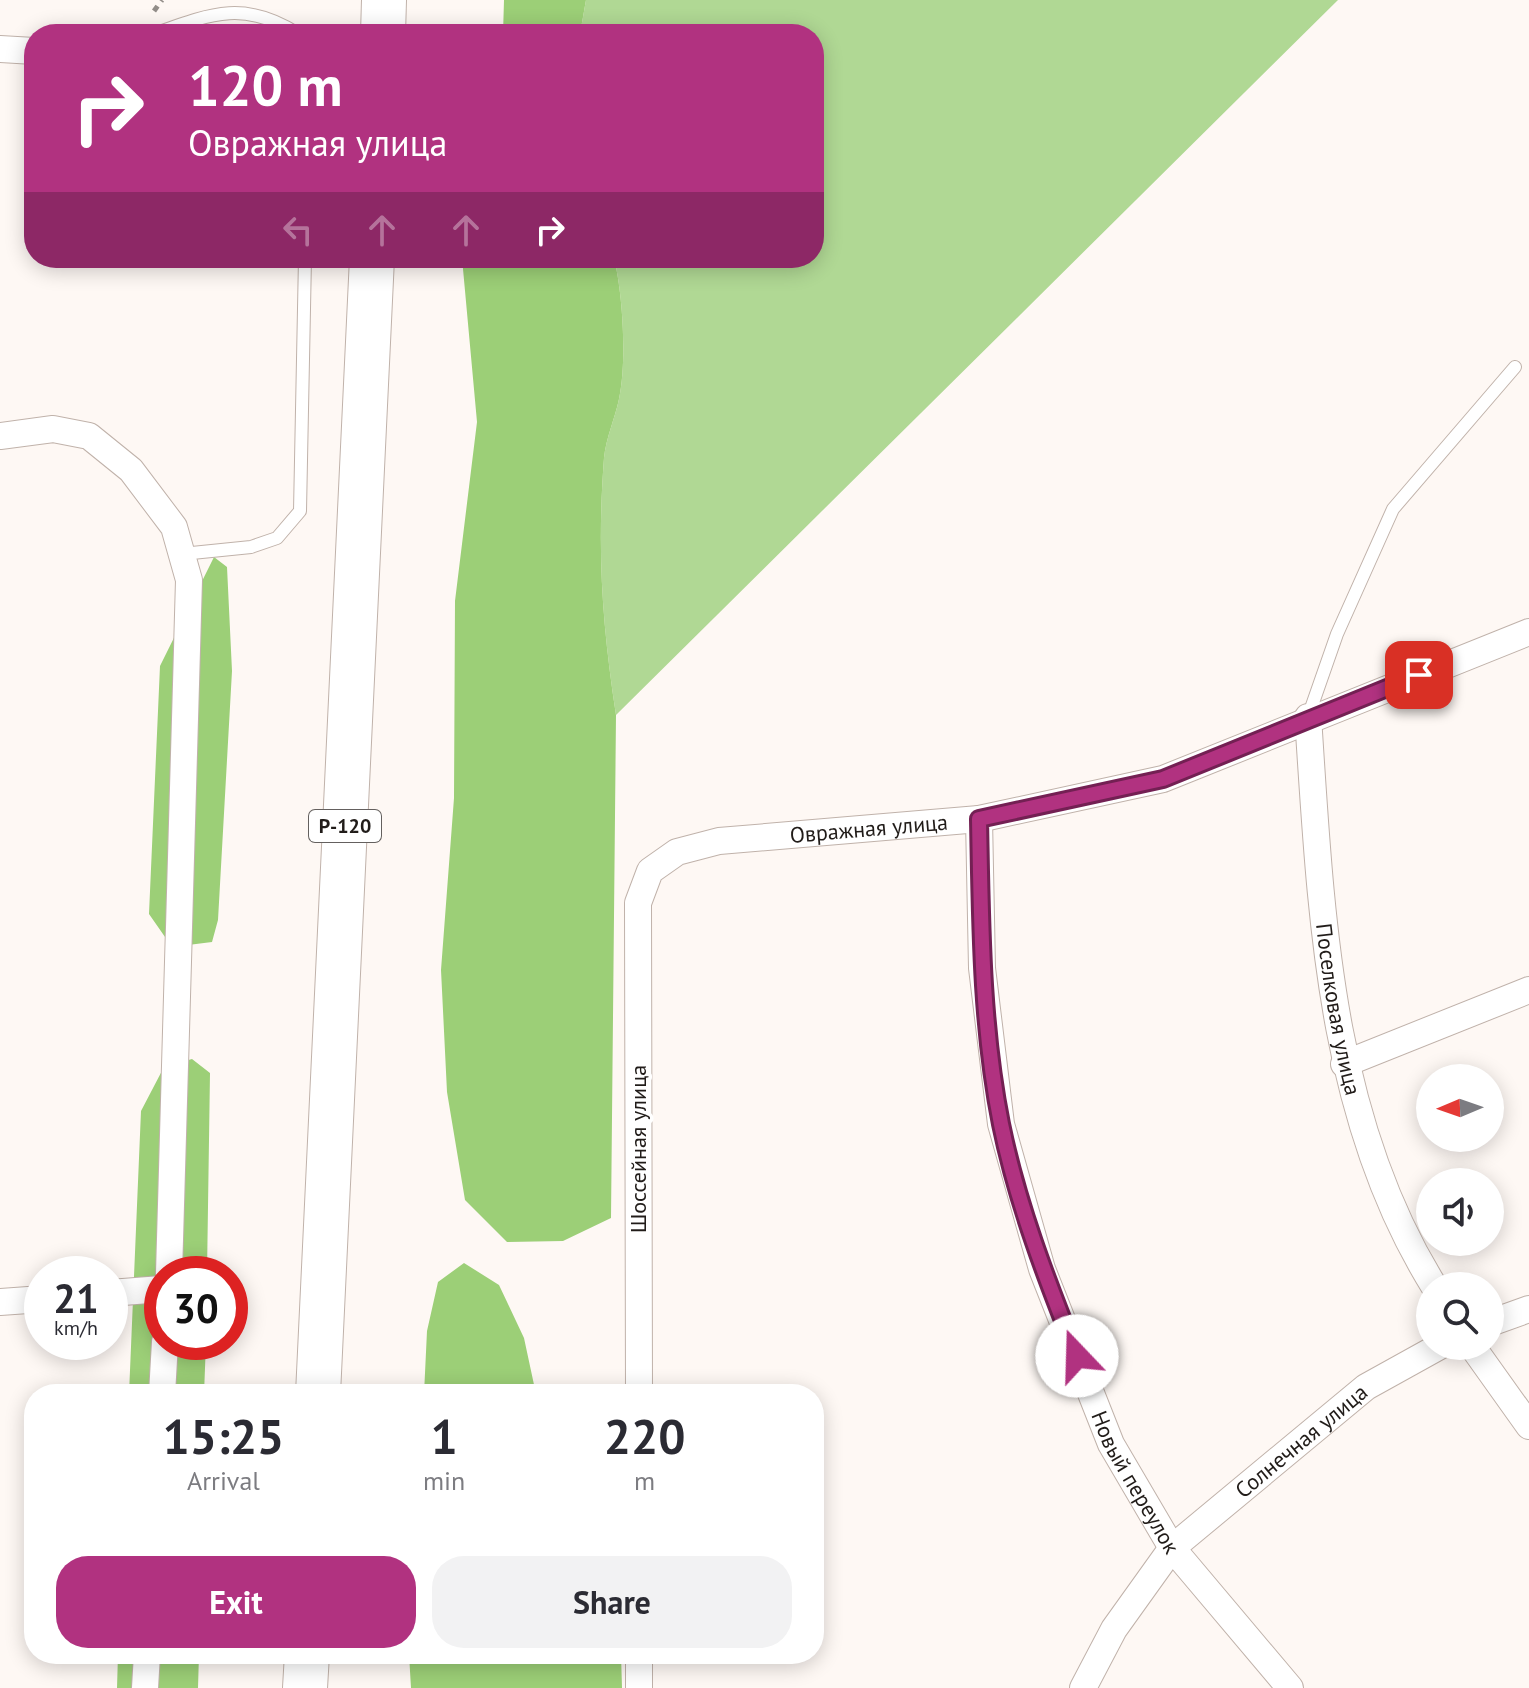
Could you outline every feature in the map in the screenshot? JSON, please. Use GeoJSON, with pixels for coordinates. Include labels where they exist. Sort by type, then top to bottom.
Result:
{"type":"FeatureCollection","features":[{"type":"Feature","properties":{"kind":"highway"},"geometry":{"type":"LineString","coordinates":[[383,24],[384,0]]}},
{"type":"Feature","properties":{"kind":"highway","name":"Р-120"},"geometry":{"type":"LineString","coordinates":[[318,1384],[372,268]]}},
{"type":"Feature","properties":{"kind":"highway"},"geometry":{"type":"LineString","coordinates":[[305,1688],[306,1664]]}},
{"type":"Feature","properties":{"kind":"street"},"geometry":{"type":"LineString","coordinates":[[0,49],[24,50]]}},
{"type":"Feature","properties":{"kind":"street"},"geometry":{"type":"LineString","coordinates":[[0,436],[53,429],[89,436],[131,470],[174,527],[189,580],[170,1256]]}},
{"type":"Feature","properties":{"kind":"street","name":"Овражная улица"},"geometry":{"type":"LineString","coordinates":[[638,903],[650,871],[677,852],[719,841],[979,819],[1163,779],[1308,717],[1529,632]]}},
{"type":"Feature","properties":{"kind":"street","name":"Поселковая улица"},"geometry":{"type":"LineString","coordinates":[[1308,717],[1325,927],[1344,1064],[1370,1155],[1412,1252],[1425,1272]]}},
{"type":"Feature","properties":{"kind":"street","name":"Новый переулок"},"geometry":{"type":"LineString","coordinates":[[979,819],[982,968],[1001,1124],[1042,1269],[1111,1444],[1172,1548],[1290,1688]]}},
{"type":"Feature","properties":{"kind":"street","name":"Шоссейная улица"},"geometry":{"type":"LineString","coordinates":[[638,903],[639,1384]]}},
{"type":"Feature","properties":{"kind":"street"},"geometry":{"type":"LineString","coordinates":[[1344,1064],[1529,990]]}},
{"type":"Feature","properties":{"kind":"street"},"geometry":{"type":"LineString","coordinates":[[0,1302],[24,1300]]}},
{"type":"Feature","properties":{"kind":"street"},"geometry":{"type":"LineString","coordinates":[[1504,1318],[1529,1309]]}},
{"type":"Feature","properties":{"kind":"street","name":"Солнечная улица"},"geometry":{"type":"LineString","coordinates":[[1083,1688],[1114,1629],[1172,1548],[1366,1387],[1416,1359]]}},
{"type":"Feature","properties":{"kind":"street"},"geometry":{"type":"LineString","coordinates":[[163,1384],[164,1360]]}},
{"type":"Feature","properties":{"kind":"street"},"geometry":{"type":"LineString","coordinates":[[1482,1360],[1529,1426]]}},
{"type":"Feature","properties":{"kind":"street"},"geometry":{"type":"LineString","coordinates":[[145,1688],[146,1664]]}},
{"type":"Feature","properties":{"kind":"street"},"geometry":{"type":"LineString","coordinates":[[639,1664],[639,1688]]}},
{"type":"Feature","properties":{"kind":"lane"},"geometry":{"type":"LineString","coordinates":[[179,24],[230,4],[276,13],[288,24]]}},
{"type":"Feature","properties":{"kind":"lane"},"geometry":{"type":"LineString","coordinates":[[182,554],[251,547],[277,538],[300,511],[305,268]]}},
{"type":"Feature","properties":{"kind":"lane"},"geometry":{"type":"LineString","coordinates":[[1308,717],[1337,634],[1393,509],[1515,367]]}},
{"type":"Feature","properties":{"kind":"green space"},"geometry":{"type":"Polygon","coordinates":[[[504,0],[586,0],[582,24],[503,24],[504,0]]]}},
{"type":"Feature","properties":{"kind":"green space"},"geometry":{"type":"Polygon","coordinates":[[[586,0],[1338,0],[616,715],[604,618],[601,556],[604,458],[619,399],[623,366],[622,309],[616,268],[824,268],[824,24],[582,24],[586,0]]]}},
{"type":"Feature","properties":{"kind":"green space"},"geometry":{"type":"Polygon","coordinates":[[[463,268],[616,268],[622,309],[621,384],[605,451],[601,524],[604,618],[616,715],[611,1218],[563,1241],[507,1242],[465,1200],[447,1092],[441,970],[454,798],[455,601],[477,422],[463,268]]]}},
{"type":"Feature","properties":{"kind":"green space"},"geometry":{"type":"Polygon","coordinates":[[[214,557],[227,567],[232,671],[218,920],[212,942],[172,947],[149,914],[160,666],[214,557]]]}},
{"type":"Feature","properties":{"kind":"green space"},"geometry":{"type":"Polygon","coordinates":[[[192,1059],[210,1073],[207,1256],[144,1256],[144,1360],[205,1360],[204,1384],[129,1384],[141,1111],[164,1067],[192,1059]]]}},
{"type":"Feature","properties":{"kind":"green space"},"geometry":{"type":"Polygon","coordinates":[[[464,1263],[499,1285],[524,1338],[534,1384],[424,1384],[427,1331],[438,1282],[464,1263]]]}},
{"type":"Feature","properties":{"kind":"green space"},"geometry":{"type":"Polygon","coordinates":[[[118,1664],[199,1664],[198,1688],[117,1688],[118,1664]]]}},
{"type":"Feature","properties":{"kind":"green space"},"geometry":{"type":"Polygon","coordinates":[[[410,1664],[621,1664],[622,1688],[411,1688],[410,1664]]]}},
{"type":"Feature","properties":{"kind":"route"},"geometry":{"type":"LineString","coordinates":[[1077,1356],[1042,1269],[1001,1124],[982,968],[979,819],[1163,779],[1308,717],[1419,675]]}}]}
